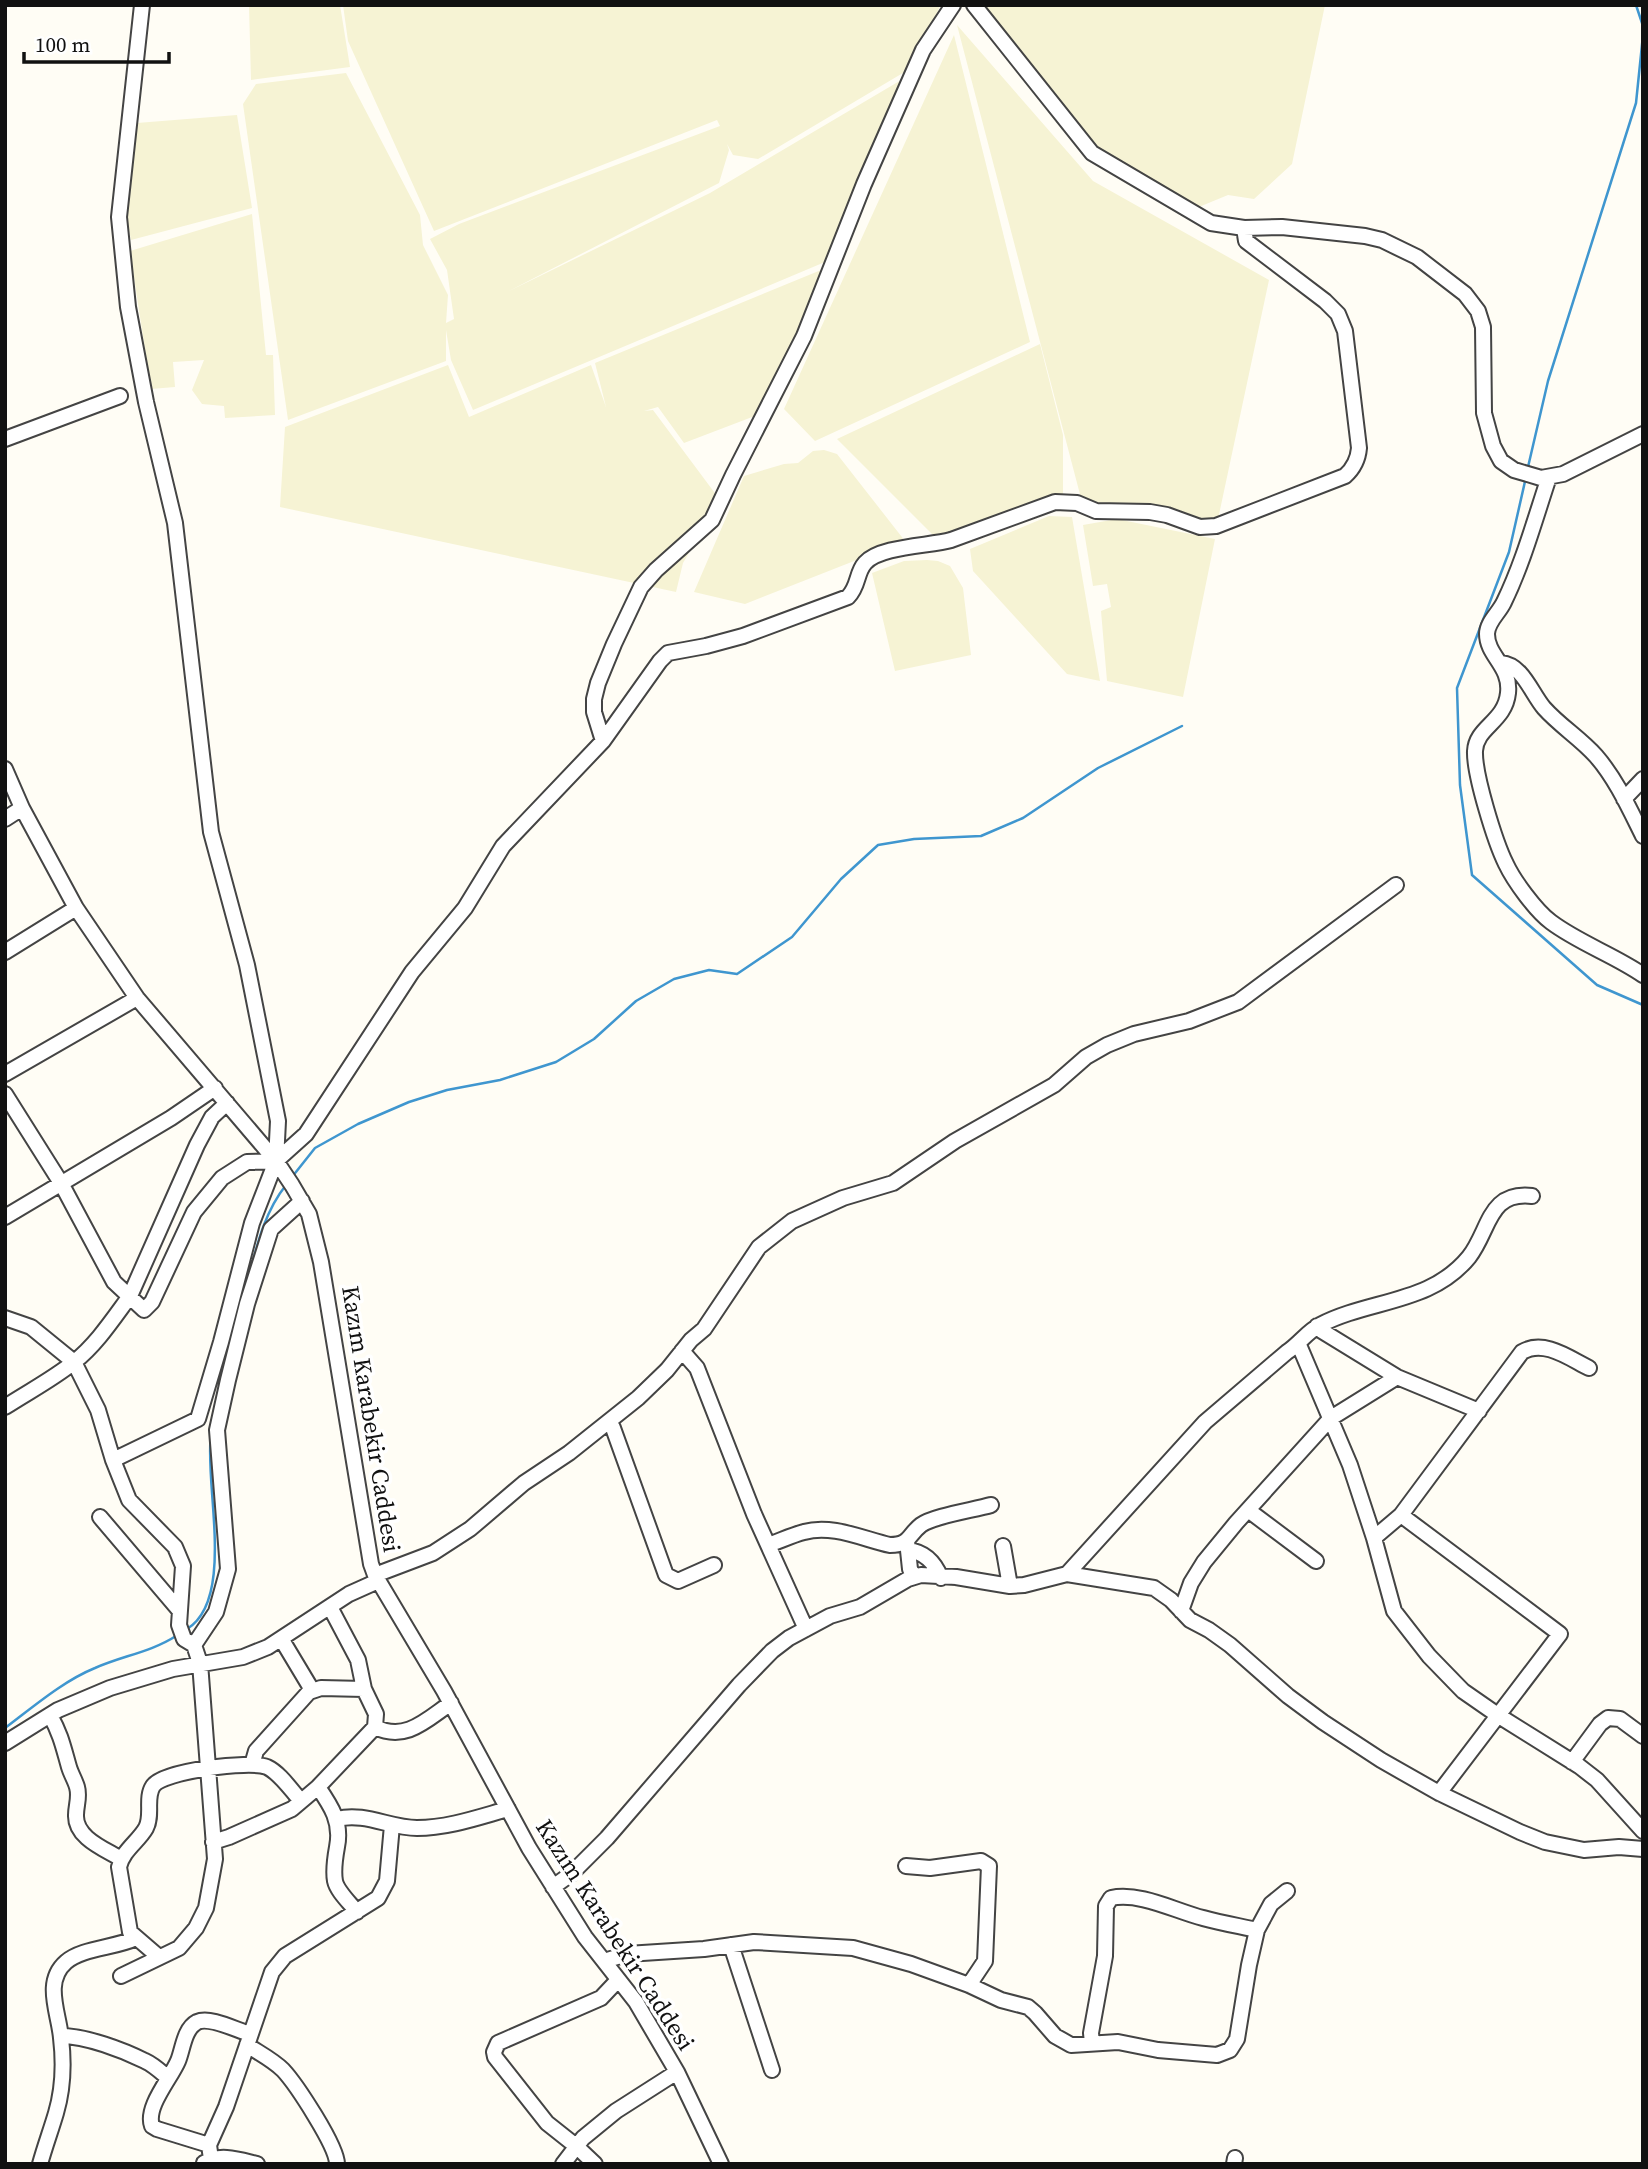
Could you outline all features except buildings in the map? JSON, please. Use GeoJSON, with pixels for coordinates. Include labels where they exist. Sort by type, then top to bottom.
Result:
{"type":"FeatureCollection","features":[{"type":"Feature","properties":{"kind":"street"},"geometry":{"type":"LineString","coordinates":[[113,1460],[198,1419],[222,1342],[252,1223],[276,1161],[278,1121],[247,965],[211,832],[175,523],[146,402],[128,307],[119,217],[142,5]]}},
{"type":"Feature","properties":{"kind":"street"},"geometry":{"type":"LineString","coordinates":[[974,5],[1091,153],[1211,223],[1245,233],[1282,227],[1382,240],[1418,257],[1465,294],[1478,311],[1483,327],[1484,413],[1489,436],[1501,461],[1514,470],[1543,477],[1563,474],[1643,434]]}},
{"type":"Feature","properties":{"kind":"street"},"geometry":{"type":"LineString","coordinates":[[603,741],[594,712],[594,699],[614,644],[642,587],[656,570],[712,520],[804,336],[864,184],[923,50],[953,6]]}},
{"type":"Feature","properties":{"kind":"street"},"geometry":{"type":"LineString","coordinates":[[5,1094],[61,1183],[114,1282],[144,1310],[152,1302],[194,1212],[222,1178],[247,1162],[276,1161],[306,1134],[412,972],[465,908],[503,846],[603,741],[668,653],[743,636],[848,597],[857,587],[864,564],[870,558],[917,545],[951,540],[1055,502],[1077,503],[1096,511],[1167,514],[1200,527],[1216,526],[1345,476],[1354,466],[1359,448],[1345,331],[1338,314],[1325,301],[1253,247],[1245,233]]}},
{"type":"Feature","properties":{"kind":"street"},"geometry":{"type":"LineString","coordinates":[[5,439],[120,396]]}},
{"type":"Feature","properties":{"kind":"street"},"geometry":{"type":"LineString","coordinates":[[1543,477],[1506,599],[1487,631],[1488,641],[1508,680],[1507,701],[1500,715],[1480,736],[1475,752],[1487,811],[1506,864],[1531,902],[1553,924],[1643,975]]}},
{"type":"Feature","properties":{"kind":"street"},"geometry":{"type":"LineString","coordinates":[[1501,663],[1518,670],[1552,716],[1597,757],[1613,780],[1643,836]]}},
{"type":"Feature","properties":{"kind":"street","name":"Kazım Karabekir Caddesi"},"geometry":{"type":"LineString","coordinates":[[5,769],[22,808],[76,908],[136,998],[276,1161],[309,1213],[321,1262],[371,1564],[376,1578],[451,1703],[529,1848],[585,1937],[636,2002],[677,2072],[721,2164]]}},
{"type":"Feature","properties":{"kind":"street"},"geometry":{"type":"LineString","coordinates":[[1624,799],[1643,779]]}},
{"type":"Feature","properties":{"kind":"street"},"geometry":{"type":"LineString","coordinates":[[5,818],[22,808]]}},
{"type":"Feature","properties":{"kind":"street"},"geometry":{"type":"LineString","coordinates":[[5,1743],[50,1715],[110,1688],[161,1672],[243,1657],[282,1640],[376,1578],[455,1539],[524,1483],[569,1453],[638,1398],[667,1370],[713,1317],[759,1247],[792,1221],[843,1198],[893,1184],[956,1141],[1054,1085],[1086,1058],[1107,1045],[1134,1034],[1189,1021],[1238,1002],[1396,885]]}},
{"type":"Feature","properties":{"kind":"street"},"geometry":{"type":"LineString","coordinates":[[5,952],[76,908]]}},
{"type":"Feature","properties":{"kind":"street"},"geometry":{"type":"LineString","coordinates":[[5,1074],[136,998]]}},
{"type":"Feature","properties":{"kind":"street"},"geometry":{"type":"LineString","coordinates":[[5,1217],[171,1118],[215,1088]]}},
{"type":"Feature","properties":{"kind":"street"},"geometry":{"type":"LineString","coordinates":[[5,1407],[74,1362],[91,1346],[130,1296],[197,1145],[212,1117],[227,1103]]}},
{"type":"Feature","properties":{"kind":"street"},"geometry":{"type":"LineString","coordinates":[[1068,1574],[1206,1422],[1287,1352],[1299,1345],[1317,1326],[1355,1310],[1409,1297],[1431,1287],[1452,1273],[1469,1256],[1490,1215],[1501,1202],[1513,1196],[1532,1196]]}},
{"type":"Feature","properties":{"kind":"street"},"geometry":{"type":"LineString","coordinates":[[184,1630],[216,1612],[228,1569],[217,1430],[247,1304],[271,1229],[302,1202]]}},
{"type":"Feature","properties":{"kind":"street"},"geometry":{"type":"LineString","coordinates":[[5,1318],[31,1327],[74,1362],[98,1410],[113,1460],[129,1500],[176,1547],[183,1566],[184,1630]]}},
{"type":"Feature","properties":{"kind":"street"},"geometry":{"type":"LineString","coordinates":[[1317,1326],[1397,1377],[1479,1411]]}},
{"type":"Feature","properties":{"kind":"street"},"geometry":{"type":"LineString","coordinates":[[1299,1345],[1350,1465],[1394,1611],[1429,1656],[1463,1691],[1597,1780],[1643,1831]]}},
{"type":"Feature","properties":{"kind":"street"},"geometry":{"type":"LineString","coordinates":[[1374,1538],[1401,1516],[1518,1355],[1526,1349],[1546,1348],[1590,1368]]}},
{"type":"Feature","properties":{"kind":"street"},"geometry":{"type":"LineString","coordinates":[[682,1351],[697,1368],[768,1545],[806,1629]]}},
{"type":"Feature","properties":{"kind":"street"},"geometry":{"type":"LineString","coordinates":[[1181,1611],[1197,1572],[1248,1510],[1331,1418],[1397,1377]]}},
{"type":"Feature","properties":{"kind":"street"},"geometry":{"type":"LineString","coordinates":[[608,1421],[613,1428],[666,1575],[678,1581],[714,1565]]}},
{"type":"Feature","properties":{"kind":"street"},"geometry":{"type":"LineString","coordinates":[[914,1577],[910,1569],[908,1546],[923,1523],[991,1505]]}},
{"type":"Feature","properties":{"kind":"street"},"geometry":{"type":"LineString","coordinates":[[1248,1510],[1316,1561]]}},
{"type":"Feature","properties":{"kind":"street"},"geometry":{"type":"LineString","coordinates":[[1401,1516],[1560,1634],[1439,1793]]}},
{"type":"Feature","properties":{"kind":"street"},"geometry":{"type":"LineString","coordinates":[[100,1517],[184,1630],[200,1663],[215,1859],[206,1908],[196,1928],[179,1948],[121,1976]]}},
{"type":"Feature","properties":{"kind":"street"},"geometry":{"type":"LineString","coordinates":[[768,1545],[805,1531],[842,1533],[890,1545],[908,1546],[928,1558],[938,1569],[941,1578]]}},
{"type":"Feature","properties":{"kind":"street"},"geometry":{"type":"LineString","coordinates":[[1003,1546],[1010,1586]]}},
{"type":"Feature","properties":{"kind":"street"},"geometry":{"type":"LineString","coordinates":[[553,1887],[571,1874],[607,1838],[739,1685],[772,1651],[789,1638],[830,1616],[860,1607],[921,1575],[956,1577],[1010,1586],[1068,1574],[1154,1588],[1171,1600],[1190,1620],[1230,1645],[1288,1696],[1381,1760],[1439,1793],[1545,1842],[1584,1850],[1619,1847],[1643,1849]]}},
{"type":"Feature","properties":{"kind":"street"},"geometry":{"type":"LineString","coordinates":[[214,1842],[292,1809],[318,1787],[375,1727],[376,1714],[364,1689],[358,1660],[330,1607]]}},
{"type":"Feature","properties":{"kind":"street"},"geometry":{"type":"LineString","coordinates":[[282,1640],[312,1690]]}},
{"type":"Feature","properties":{"kind":"street"},"geometry":{"type":"LineString","coordinates":[[252,1765],[257,1751],[312,1690],[364,1689]]}},
{"type":"Feature","properties":{"kind":"street"},"geometry":{"type":"LineString","coordinates":[[375,1727],[390,1733],[406,1731],[451,1703]]}},
{"type":"Feature","properties":{"kind":"street"},"geometry":{"type":"LineString","coordinates":[[50,1715],[62,1740],[77,1787],[75,1816],[80,1828],[92,1842],[121,1859]]}},
{"type":"Feature","properties":{"kind":"street"},"geometry":{"type":"LineString","coordinates":[[1572,1762],[1600,1724],[1608,1718],[1620,1719],[1643,1736]]}},
{"type":"Feature","properties":{"kind":"street"},"geometry":{"type":"LineString","coordinates":[[159,1958],[131,1932],[119,1867],[121,1859],[147,1826],[151,1811],[150,1795],[156,1783],[207,1768],[264,1766],[273,1771],[301,1801]]}},
{"type":"Feature","properties":{"kind":"street"},"geometry":{"type":"LineString","coordinates":[[318,1787],[337,1819],[339,1838],[334,1866],[335,1883],[357,1912]]}},
{"type":"Feature","properties":{"kind":"street"},"geometry":{"type":"LineString","coordinates":[[337,1819],[349,1816],[419,1828],[458,1823],[508,1809]]}},
{"type":"Feature","properties":{"kind":"street"},"geometry":{"type":"LineString","coordinates":[[208,2156],[277,1963],[373,1902],[385,1886],[392,1825]]}},
{"type":"Feature","properties":{"kind":"street"},"geometry":{"type":"LineString","coordinates":[[906,1866],[930,1868],[981,1861],[989,1866],[985,1961],[969,1985]]}},
{"type":"Feature","properties":{"kind":"street"},"geometry":{"type":"LineString","coordinates":[[604,1961],[627,1954],[704,1949],[754,1942],[853,1948],[911,1964],[1001,2000],[1028,2007],[1055,2036],[1066,2043],[1080,2045],[1118,2042],[1213,2056],[1230,2050],[1237,2039],[1248,1965],[1257,1930],[1271,1904],[1287,1891]]}},
{"type":"Feature","properties":{"kind":"street"},"geometry":{"type":"LineString","coordinates":[[1092,2043],[1091,2033],[1105,1956],[1106,1906],[1111,1898],[1146,1902],[1203,1919],[1257,1930]]}},
{"type":"Feature","properties":{"kind":"street"},"geometry":{"type":"LineString","coordinates":[[40,2164],[60,2095],[61,2036],[53,1992],[55,1979],[61,1967],[75,1956],[136,1938]]}},
{"type":"Feature","properties":{"kind":"street"},"geometry":{"type":"LineString","coordinates":[[731,1945],[772,2070]]}},
{"type":"Feature","properties":{"kind":"street"},"geometry":{"type":"LineString","coordinates":[[595,2164],[547,2123],[495,2057],[494,2049],[498,2043],[601,1998],[618,1980]]}},
{"type":"Feature","properties":{"kind":"street"},"geometry":{"type":"LineString","coordinates":[[257,2164],[208,2156],[152,2126],[150,2116],[177,2063],[187,2033],[198,2022],[211,2020],[248,2040],[287,2074],[329,2139],[337,2164]]}},
{"type":"Feature","properties":{"kind":"street"},"geometry":{"type":"LineString","coordinates":[[61,2036],[75,2036],[126,2053],[147,2062],[168,2078]]}},
{"type":"Feature","properties":{"kind":"street"},"geometry":{"type":"LineString","coordinates":[[564,2164],[583,2138],[616,2111],[677,2072]]}},
{"type":"Feature","properties":{"kind":"shaded area"},"geometry":{"type":"Polygon","coordinates":[[[249,5],[340,5],[350,67],[251,80],[249,5]]]}},
{"type":"Feature","properties":{"kind":"shaded area"},"geometry":{"type":"Polygon","coordinates":[[[343,5],[940,6],[913,67],[758,159],[733,155],[727,144],[729,150],[719,183],[507,292],[710,193],[908,76],[825,262],[473,410],[451,360],[446,330],[446,361],[288,420],[243,104],[256,84],[346,73],[420,215],[423,245],[448,295],[446,323],[454,319],[447,270],[430,239],[459,224],[720,126],[717,120],[434,231],[348,41],[343,5]]]}},
{"type":"Feature","properties":{"kind":"shaded area"},"geometry":{"type":"Polygon","coordinates":[[[983,5],[1325,5],[1292,164],[1254,199],[1228,195],[1194,209],[1095,152],[983,5]]]}},
{"type":"Feature","properties":{"kind":"shaded area"},"geometry":{"type":"Polygon","coordinates":[[[957,25],[1093,181],[1269,280],[1217,524],[1163,509],[1082,502],[957,25]]]}},
{"type":"Feature","properties":{"kind":"shaded area"},"geometry":{"type":"Polygon","coordinates":[[[954,35],[1030,342],[815,441],[784,409],[954,35]]]}},
{"type":"Feature","properties":{"kind":"shaded area"},"geometry":{"type":"Polygon","coordinates":[[[237,115],[252,208],[131,240],[127,220],[137,123],[237,115]]]}},
{"type":"Feature","properties":{"kind":"shaded area"},"geometry":{"type":"Polygon","coordinates":[[[252,214],[266,355],[273,355],[275,415],[225,418],[224,406],[202,404],[192,390],[204,360],[173,362],[175,387],[151,389],[130,251],[252,214]]]}},
{"type":"Feature","properties":{"kind":"shaded area"},"geometry":{"type":"Polygon","coordinates":[[[826,268],[765,412],[684,443],[658,407],[644,411],[653,410],[720,500],[683,563],[676,592],[280,507],[285,427],[448,365],[469,417],[591,365],[606,407],[595,363],[826,268]]]}},
{"type":"Feature","properties":{"kind":"shaded area"},"geometry":{"type":"Polygon","coordinates":[[[1040,344],[1063,435],[1063,495],[938,540],[837,439],[1040,344]]]}},
{"type":"Feature","properties":{"kind":"shaded area"},"geometry":{"type":"Polygon","coordinates":[[[824,450],[837,454],[905,541],[745,604],[694,592],[744,476],[784,464],[798,463],[813,451],[824,450]]]}},
{"type":"Feature","properties":{"kind":"shaded area"},"geometry":{"type":"Polygon","coordinates":[[[1049,516],[1072,517],[1100,681],[1067,674],[973,571],[970,549],[1049,516]]]}},
{"type":"Feature","properties":{"kind":"shaded area"},"geometry":{"type":"Polygon","coordinates":[[[1117,519],[1215,539],[1183,697],[1107,681],[1101,611],[1111,607],[1107,584],[1093,586],[1083,525],[1117,519]]]}},
{"type":"Feature","properties":{"kind":"shaded area"},"geometry":{"type":"Polygon","coordinates":[[[927,560],[950,566],[963,588],[971,655],[895,671],[872,573],[904,561],[927,560]]]}},
{"type":"Feature","properties":{"kind":"waterway"},"geometry":{"type":"LineString","coordinates":[[1636,5],[1643,26]]}},
{"type":"Feature","properties":{"kind":"waterway"},"geometry":{"type":"LineString","coordinates":[[1528,467],[1548,381],[1636,103],[1643,35]]}},
{"type":"Feature","properties":{"kind":"waterway"},"geometry":{"type":"LineString","coordinates":[[1526,477],[1509,552],[1457,688],[1460,785],[1472,875],[1597,985],[1643,1005]]}},
{"type":"Feature","properties":{"kind":"waterway"},"geometry":{"type":"LineString","coordinates":[[292,1177],[315,1148],[358,1124],[409,1102],[447,1090],[500,1080],[556,1062],[594,1039],[636,1001],[674,979],[709,970],[737,974],[792,937],[841,879],[878,845],[914,839],[981,836],[1023,818],[1098,768],[1182,726]]}},
{"type":"Feature","properties":{"kind":"waterway"},"geometry":{"type":"LineString","coordinates":[[250,1272],[268,1215],[286,1185]]}},
{"type":"Feature","properties":{"kind":"waterway"},"geometry":{"type":"LineString","coordinates":[[187,1629],[202,1614],[210,1593],[214,1567],[211,1435]]}},
{"type":"Feature","properties":{"kind":"waterway"},"geometry":{"type":"LineString","coordinates":[[5,1728],[48,1695],[83,1673],[157,1646],[176,1636]]}}]}
